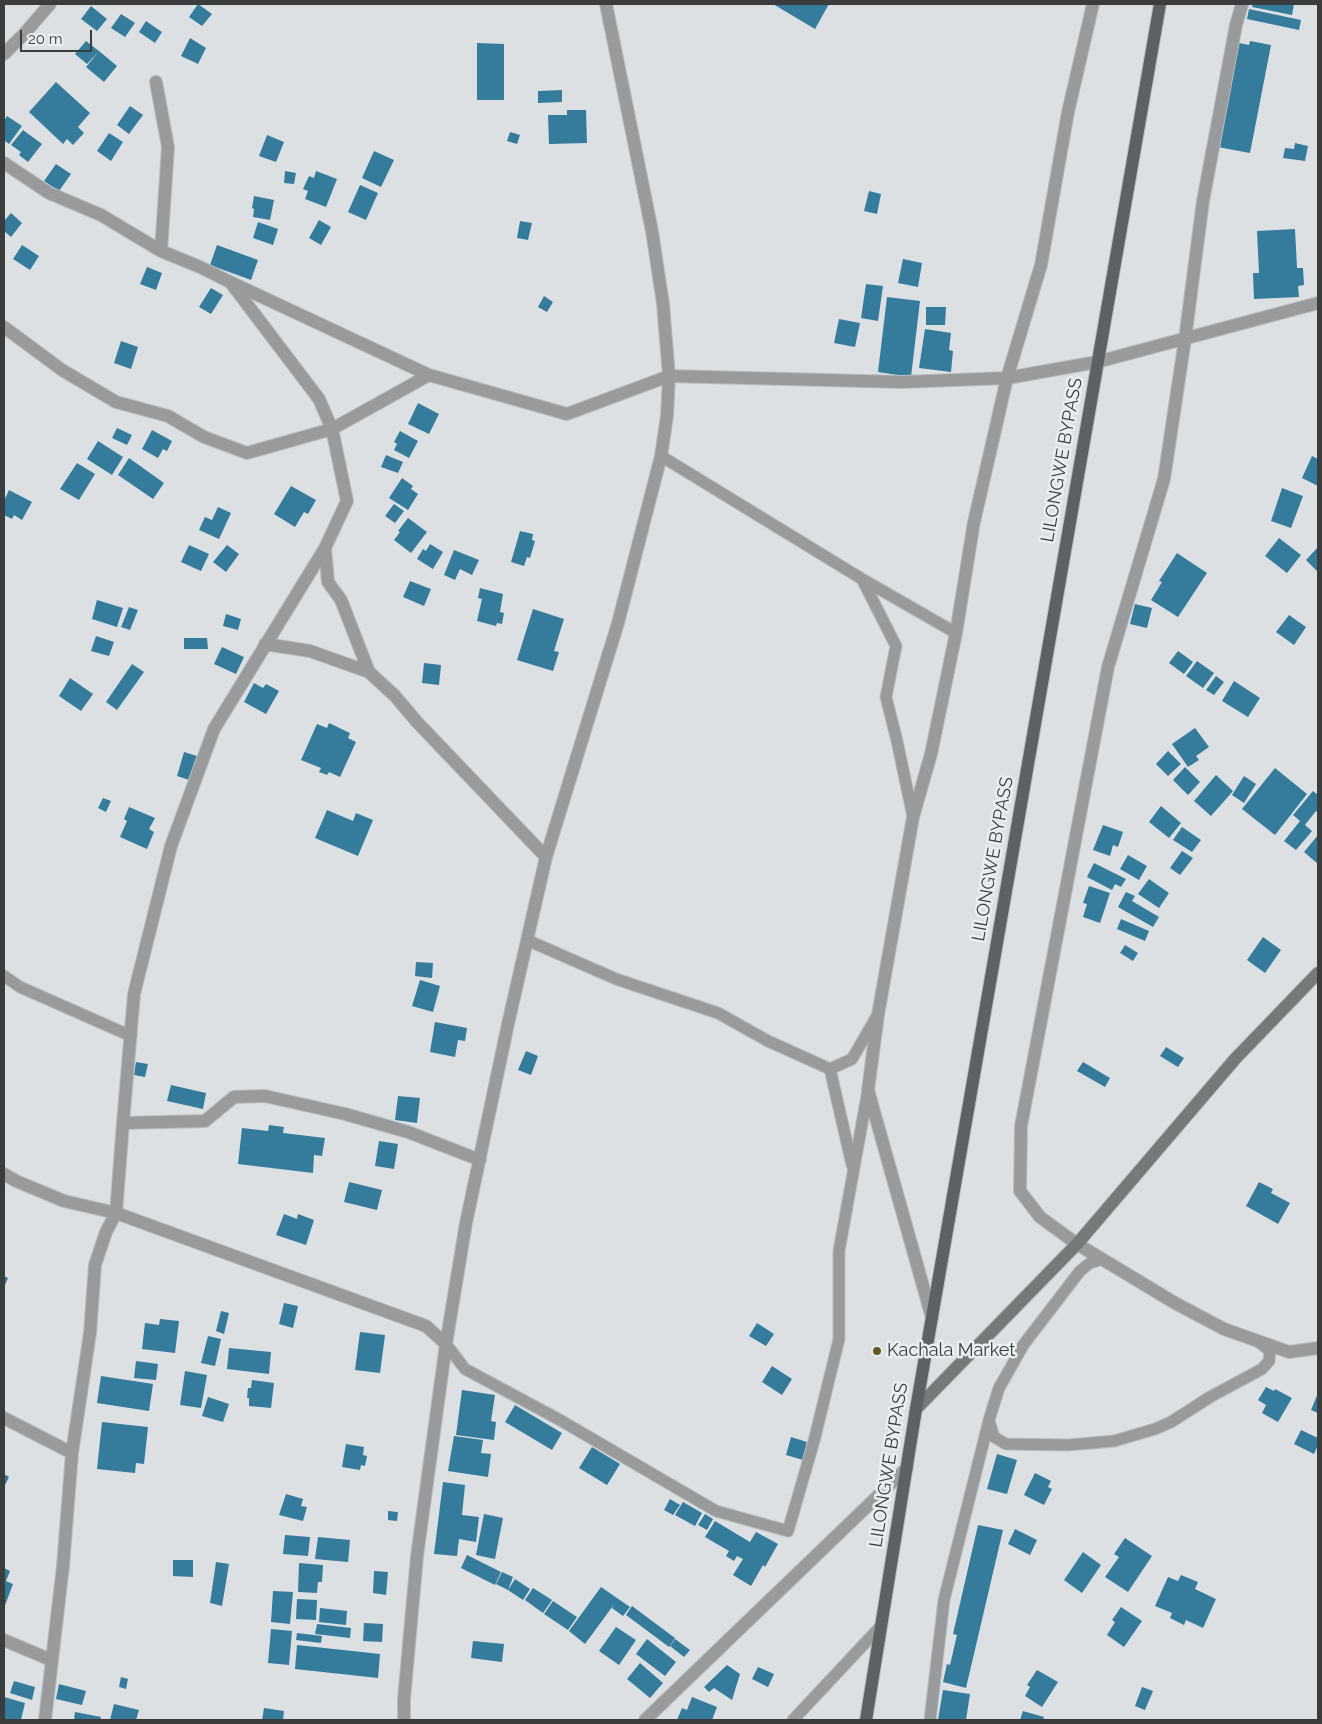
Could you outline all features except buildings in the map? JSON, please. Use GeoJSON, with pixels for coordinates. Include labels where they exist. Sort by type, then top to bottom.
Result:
{"type":"FeatureCollection","features":[{"type":"Feature","properties":{"kind":"main road","name":"LILONGWE BYPASS"},"geometry":{"type":"LineString","coordinates":[[866,1720],[916,1409],[1160,4]]}},
{"type":"Feature","properties":{"kind":"street"},"geometry":{"type":"LineString","coordinates":[[4,54],[50,4]]}},
{"type":"Feature","properties":{"kind":"street"},"geometry":{"type":"LineString","coordinates":[[404,1720],[404,1699],[417,1556],[446,1344],[466,1223],[546,857],[618,623],[662,456],[667,416],[669,376],[652,231],[606,4]]}},
{"type":"Feature","properties":{"kind":"street"},"geometry":{"type":"LineString","coordinates":[[932,1318],[868,1090],[878,1015],[912,818],[931,754],[956,633],[974,522],[1007,378],[1041,265],[1068,112],[1093,4]]}},
{"type":"Feature","properties":{"kind":"street"},"geometry":{"type":"LineString","coordinates":[[1242,4],[1236,25],[1203,201],[1164,479],[1108,667],[1022,1126],[1020,1190],[1040,1217],[1077,1244],[1208,1321],[1260,1343],[1289,1352],[1318,1348]]}},
{"type":"Feature","properties":{"kind":"street"},"geometry":{"type":"LineString","coordinates":[[156,82],[168,147],[161,251]]}},
{"type":"Feature","properties":{"kind":"street"},"geometry":{"type":"LineString","coordinates":[[4,163],[49,193],[101,215],[161,251],[200,266],[230,282],[430,375],[567,414],[669,376],[902,382],[1007,378],[1097,362],[1318,303]]}},
{"type":"Feature","properties":{"kind":"street"},"geometry":{"type":"LineString","coordinates":[[45,1720],[63,1566],[72,1453],[90,1333],[95,1265],[106,1232],[116,1213],[134,994],[172,846],[214,729],[325,548],[347,500],[332,429],[319,399],[230,282]]}},
{"type":"Feature","properties":{"kind":"street"},"geometry":{"type":"LineString","coordinates":[[4,327],[62,370],[116,402],[168,416],[204,437],[247,453],[332,429],[430,375]]}},
{"type":"Feature","properties":{"kind":"street"},"geometry":{"type":"LineString","coordinates":[[325,548],[328,582],[341,600],[369,672]]}},
{"type":"Feature","properties":{"kind":"street"},"geometry":{"type":"LineString","coordinates":[[265,644],[310,652],[369,672],[395,696],[417,722],[546,857]]}},
{"type":"Feature","properties":{"kind":"street"},"geometry":{"type":"LineString","coordinates":[[916,1409],[1077,1244],[1235,1060],[1318,973]]}},
{"type":"Feature","properties":{"kind":"street"},"geometry":{"type":"LineString","coordinates":[[122,1123],[205,1121],[234,1097],[265,1096],[346,1114],[408,1132],[480,1160]]}},
{"type":"Feature","properties":{"kind":"street"},"geometry":{"type":"LineString","coordinates":[[4,1174],[64,1201],[116,1213],[426,1326],[446,1344]]}},
{"type":"Feature","properties":{"kind":"street"},"geometry":{"type":"LineString","coordinates":[[4,1418],[72,1453]]}},
{"type":"Feature","properties":{"kind":"street"},"geometry":{"type":"LineString","coordinates":[[645,1720],[907,1468]]}},
{"type":"Feature","properties":{"kind":"street"},"geometry":{"type":"LineString","coordinates":[[4,1640],[51,1660]]}},
{"type":"Feature","properties":{"kind":"lane"},"geometry":{"type":"LineString","coordinates":[[662,456],[862,579],[956,633]]}},
{"type":"Feature","properties":{"kind":"lane"},"geometry":{"type":"LineString","coordinates":[[862,579],[896,646],[886,696],[897,740],[912,818]]}},
{"type":"Feature","properties":{"kind":"lane"},"geometry":{"type":"LineString","coordinates":[[527,940],[616,979],[718,1013],[768,1041],[830,1069],[852,1059],[878,1015]]}},
{"type":"Feature","properties":{"kind":"lane"},"geometry":{"type":"LineString","coordinates":[[4,976],[20,987],[131,1036]]}},
{"type":"Feature","properties":{"kind":"lane"},"geometry":{"type":"LineString","coordinates":[[830,1069],[853,1169]]}},
{"type":"Feature","properties":{"kind":"lane"},"geometry":{"type":"LineString","coordinates":[[446,1344],[465,1369],[560,1420],[716,1511],[788,1531],[814,1441],[839,1339],[839,1251],[868,1090]]}},
{"type":"Feature","properties":{"kind":"lane"},"geometry":{"type":"LineString","coordinates":[[930,1720],[944,1600],[989,1420],[999,1388],[1024,1344],[1080,1271],[1090,1263],[1102,1259]]}},
{"type":"Feature","properties":{"kind":"lane"},"geometry":{"type":"LineString","coordinates":[[989,1420],[994,1437],[1006,1444],[1068,1445],[1114,1441],[1155,1429],[1171,1422],[1210,1396],[1262,1368],[1269,1361],[1270,1351],[1260,1343]]}},
{"type":"Feature","properties":{"kind":"lane"},"geometry":{"type":"LineString","coordinates":[[793,1720],[881,1626]]}},
{"type":"Feature","properties":{"kind":"place","name":"Kachala Market"},"geometry":{"type":"Point","coordinates":[877,1351]}}]}
